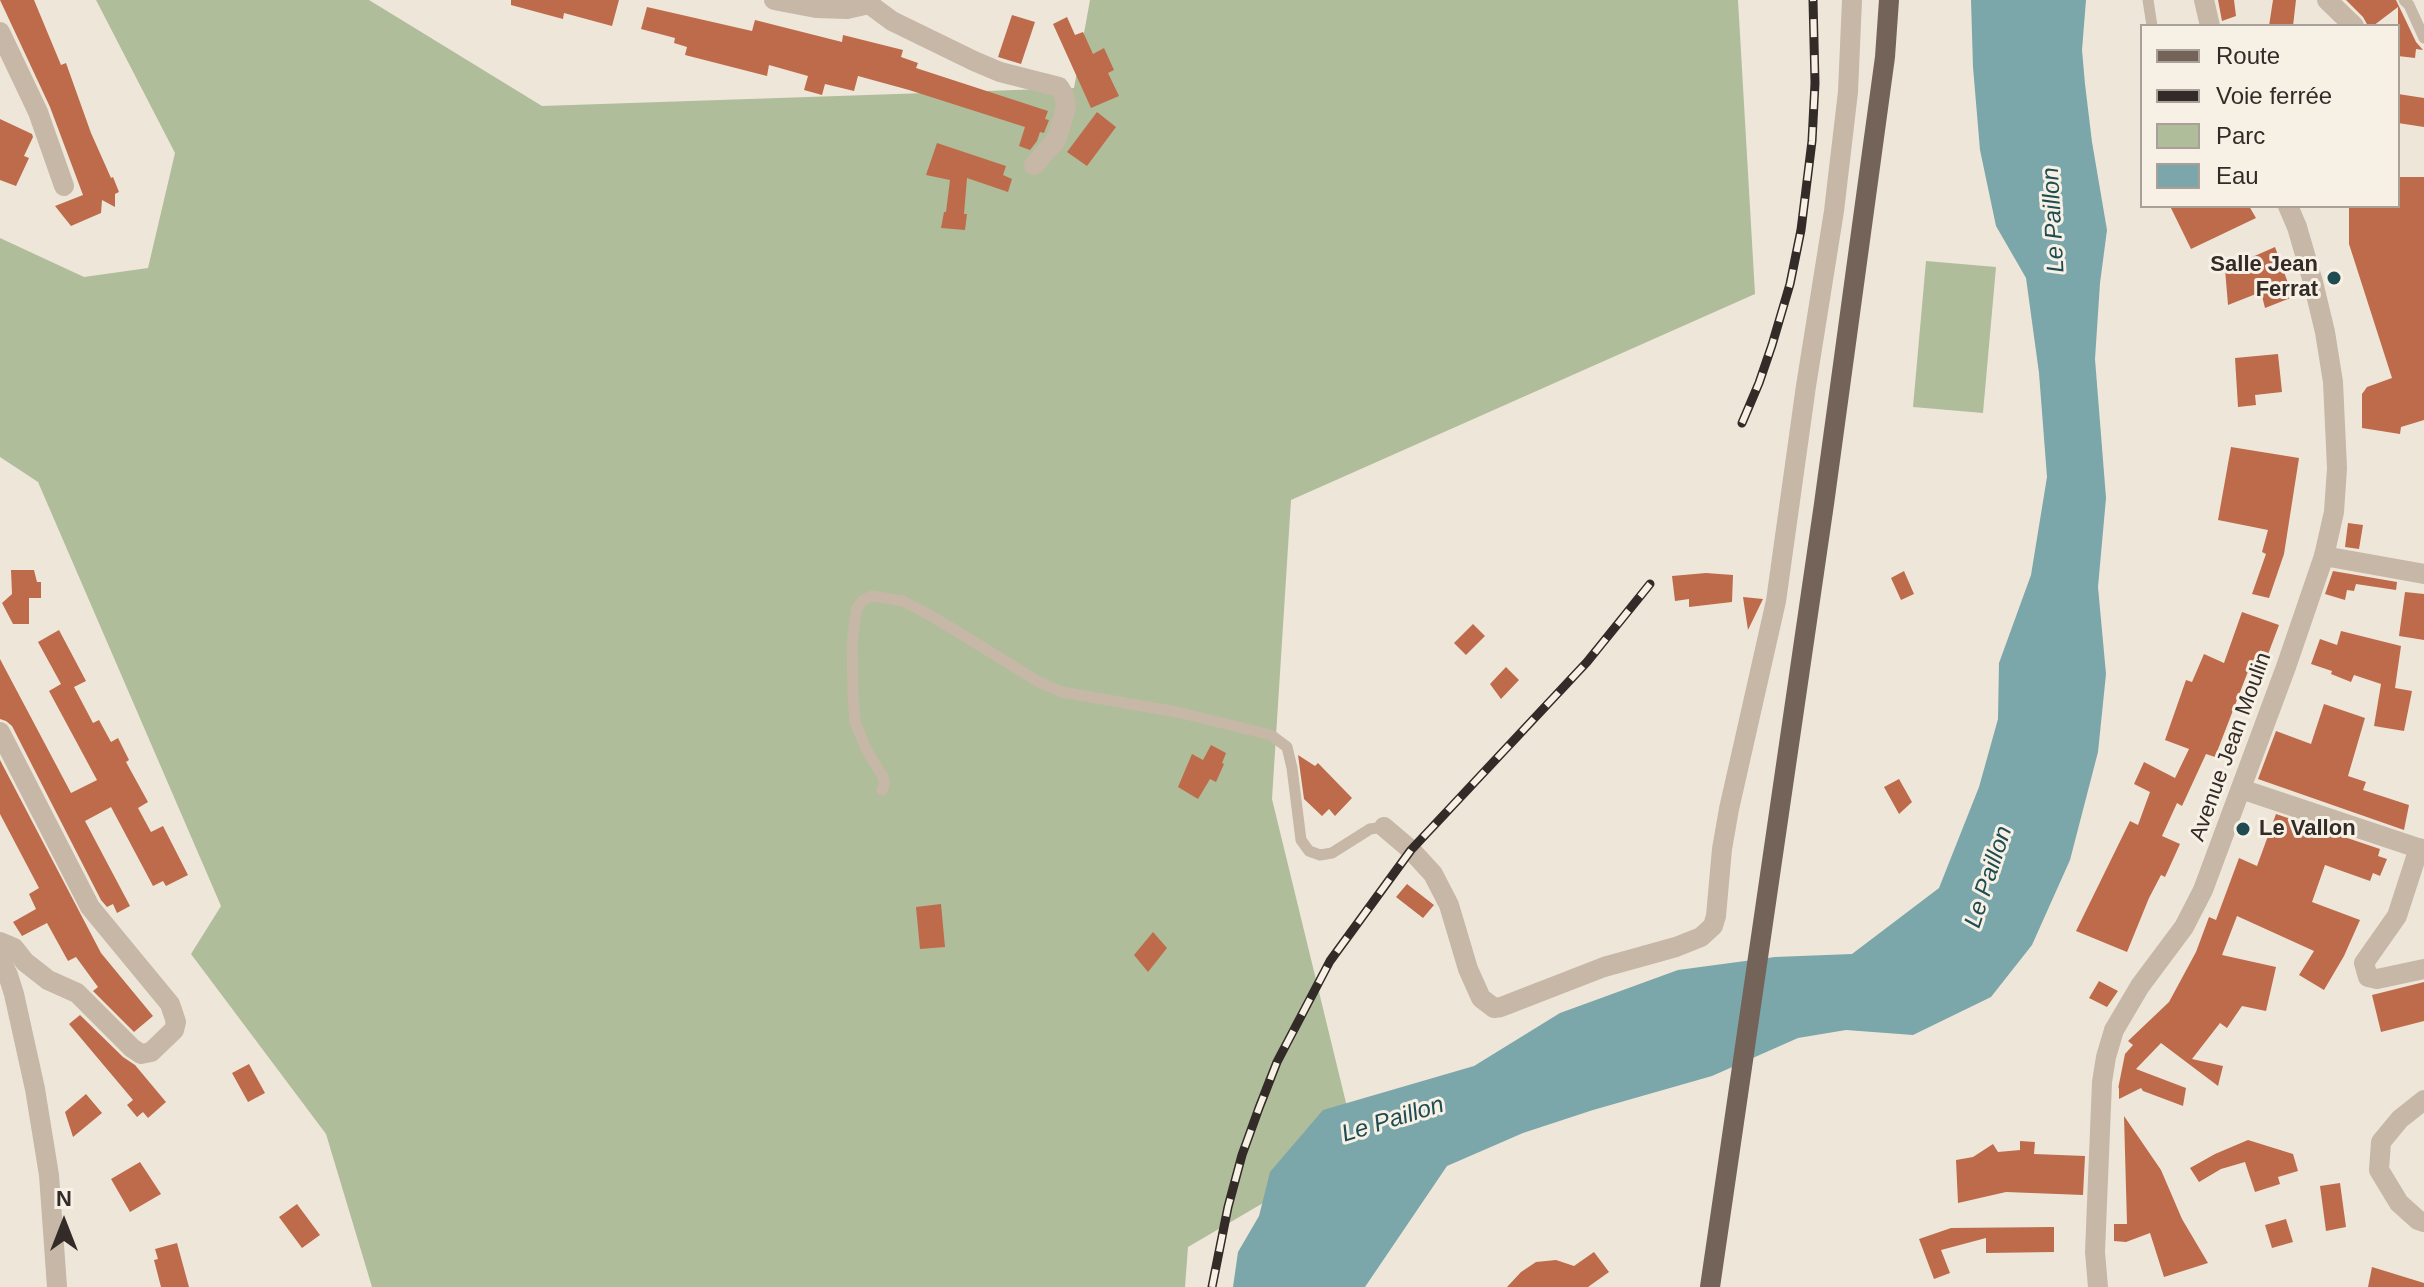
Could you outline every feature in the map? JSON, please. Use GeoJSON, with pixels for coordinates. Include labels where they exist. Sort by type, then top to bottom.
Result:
{"type":"FeatureCollection","features":[{"type":"Feature","properties":{"kind":"main road"},"geometry":{"type":"LineString","coordinates":[[1700,1287],[1762,891],[1872,56],[1875,0]]}},
{"type":"Feature","properties":{"kind":"main road"},"geometry":{"type":"LineString","coordinates":[[1762,891],[1824,504],[1881,88],[1889,0]]}},
{"type":"Feature","properties":{"kind":"main road"},"geometry":{"type":"LineString","coordinates":[[1710,1287],[1733,1091]]}},
{"type":"Feature","properties":{"kind":"street"},"geometry":{"type":"LineString","coordinates":[[774,0],[816,8],[847,9],[869,4],[892,21],[974,61],[1000,72],[1059,87],[1066,107],[1056,140],[1034,165]]}},
{"type":"Feature","properties":{"kind":"street"},"geometry":{"type":"LineString","coordinates":[[1384,827],[1433,874],[1449,905],[1468,969],[1481,998],[1494,1008],[1604,967],[1676,947],[1701,937],[1713,926],[1729,809],[1776,601],[1834,211],[1848,92],[1852,0]]}},
{"type":"Feature","properties":{"kind":"street"},"geometry":{"type":"LineString","coordinates":[[2204,0],[2210,24]]}},
{"type":"Feature","properties":{"kind":"street"},"geometry":{"type":"LineString","coordinates":[[2327,0],[2352,24]]}},
{"type":"Feature","properties":{"kind":"street"},"geometry":{"type":"LineString","coordinates":[[0,32],[38,112],[64,186]]}},
{"type":"Feature","properties":{"kind":"street","name":"Avenue Jean Moulin"},"geometry":{"type":"LineString","coordinates":[[2098,1287],[2095,1252],[2102,1082],[2114,1030],[2184,927],[2203,890],[2286,667],[2324,556],[2334,512],[2337,468],[2333,382],[2313,282],[2289,208]]}},
{"type":"Feature","properties":{"kind":"street"},"geometry":{"type":"LineString","coordinates":[[2324,556],[2424,574]]}},
{"type":"Feature","properties":{"kind":"street"},"geometry":{"type":"LineString","coordinates":[[0,732],[90,907],[170,1004],[176,1022],[174,1030],[151,1052],[141,1054],[77,993],[48,980],[25,962],[14,948],[0,942]]}},
{"type":"Feature","properties":{"kind":"street"},"geometry":{"type":"LineString","coordinates":[[2241,789],[2421,849],[2397,916],[2364,963],[2368,977],[2377,979],[2424,969]]}},
{"type":"Feature","properties":{"kind":"street"},"geometry":{"type":"LineString","coordinates":[[0,959],[14,994],[35,1089],[49,1175],[57,1287]]}},
{"type":"Feature","properties":{"kind":"street"},"geometry":{"type":"LineString","coordinates":[[2424,1100],[2400,1119],[2381,1142],[2379,1170],[2399,1203],[2424,1222]]}},
{"type":"Feature","properties":{"kind":"lane"},"geometry":{"type":"LineString","coordinates":[[2148,0],[2152,24]]}},
{"type":"Feature","properties":{"kind":"lane"},"geometry":{"type":"LineString","coordinates":[[2404,0],[2424,38]]}},
{"type":"Feature","properties":{"kind":"lane"},"geometry":{"type":"LineString","coordinates":[[882,790],[883,777],[866,749],[855,722],[853,697],[852,645],[856,610],[862,601],[872,596],[903,601],[1039,682],[1062,692],[1177,712],[1271,735],[1287,747],[1301,840],[1309,851],[1320,855],[1332,853],[1370,829],[1384,827]]}},
{"type":"Feature","properties":{"kind":"green space"},"geometry":{"type":"Polygon","coordinates":[[[96,0],[369,0],[542,106],[1074,88],[1090,0],[1738,0],[1755,294],[1291,500],[1272,799],[1357,1148],[1188,1247],[1185,1287],[372,1287],[326,1134],[191,954],[221,906],[38,482],[0,457],[0,238],[84,277],[148,268],[175,153],[96,0]]]}},
{"type":"Feature","properties":{"kind":"green space"},"geometry":{"type":"Polygon","coordinates":[[[1926,261],[1996,267],[1983,413],[1913,407],[1926,261]]]}},
{"type":"Feature","properties":{"kind":"water","name":"Le Paillon"},"geometry":{"type":"Polygon","coordinates":[[[1971,0],[2086,0],[2082,50],[2085,84],[2107,230],[2095,359],[2106,498],[2098,587],[2106,674],[2098,752],[2070,860],[2032,945],[1991,997],[1913,1035],[1846,1030],[1798,1038],[1712,1076],[1523,1133],[1447,1166],[1365,1287],[1233,1287],[1238,1252],[1259,1216],[1270,1172],[1323,1110],[1474,1066],[1560,1013],[1678,970],[1775,957],[1852,954],[1939,888],[1979,787],[1998,719],[1999,663],[2031,575],[2047,477],[2039,373],[2026,278],[1996,226],[1980,150],[1971,0]]]}},
{"type":"Feature","properties":{"kind":"building"},"geometry":{"type":"Polygon","coordinates":[[[0,0],[34,0],[61,65],[66,63],[91,133],[119,192],[115,194],[115,207],[102,200],[101,213],[71,226],[55,206],[83,195],[50,107],[0,0]]]}},
{"type":"Feature","properties":{"kind":"building"},"geometry":{"type":"Polygon","coordinates":[[[511,0],[619,0],[612,26],[564,13],[563,19],[511,5],[511,0]]]}},
{"type":"Feature","properties":{"kind":"building"},"geometry":{"type":"Polygon","coordinates":[[[2218,0],[2234,0],[2236,16],[2222,21],[2218,0]]]}},
{"type":"Feature","properties":{"kind":"building"},"geometry":{"type":"Polygon","coordinates":[[[2273,0],[2296,0],[2293,24],[2269,24],[2273,0]]]}},
{"type":"Feature","properties":{"kind":"building"},"geometry":{"type":"Polygon","coordinates":[[[2346,0],[2396,0],[2423,50],[2416,49],[2415,58],[2400,56],[2398,7],[2376,24],[2367,24],[2346,0]]]}},
{"type":"Feature","properties":{"kind":"building"},"geometry":{"type":"Polygon","coordinates":[[[647,7],[752,31],[755,20],[842,42],[843,35],[903,50],[901,57],[918,63],[916,68],[1048,111],[1045,119],[1049,120],[1044,133],[1040,132],[1030,150],[1019,146],[1025,127],[858,76],[854,91],[825,84],[822,95],[804,90],[808,76],[769,65],[767,76],[685,55],[687,47],[674,43],[675,38],[641,29],[647,7]]]}},
{"type":"Feature","properties":{"kind":"building"},"geometry":{"type":"Polygon","coordinates":[[[1012,15],[1035,22],[1021,64],[998,57],[1012,15]]]}},
{"type":"Feature","properties":{"kind":"building"},"geometry":{"type":"Polygon","coordinates":[[[1067,17],[1075,35],[1083,32],[1093,54],[1104,48],[1114,70],[1108,73],[1119,96],[1091,108],[1053,24],[1067,17]]]}},
{"type":"Feature","properties":{"kind":"building"},"geometry":{"type":"Polygon","coordinates":[[[2400,94],[2424,98],[2424,127],[2400,123],[2400,94]]]}},
{"type":"Feature","properties":{"kind":"building"},"geometry":{"type":"Polygon","coordinates":[[[1097,112],[1116,127],[1087,166],[1067,152],[1097,112]]]}},
{"type":"Feature","properties":{"kind":"building"},"geometry":{"type":"Polygon","coordinates":[[[0,119],[33,137],[24,156],[29,158],[16,186],[0,180],[0,119]]]}},
{"type":"Feature","properties":{"kind":"building"},"geometry":{"type":"Polygon","coordinates":[[[937,143],[1006,166],[1003,175],[1012,179],[1008,192],[967,178],[965,230],[941,228],[950,180],[926,175],[937,143]]]}},
{"type":"Feature","properties":{"kind":"building"},"geometry":{"type":"Polygon","coordinates":[[[2400,177],[2424,177],[2424,420],[2401,427],[2400,434],[2362,428],[2362,394],[2367,387],[2392,378],[2349,244],[2349,208],[2400,208],[2400,177]]]}},
{"type":"Feature","properties":{"kind":"building"},"geometry":{"type":"Polygon","coordinates":[[[2171,208],[2250,208],[2256,218],[2191,249],[2171,208]]]}},
{"type":"Feature","properties":{"kind":"building"},"geometry":{"type":"Polygon","coordinates":[[[2275,247],[2293,297],[2265,308],[2261,292],[2228,305],[2225,269],[2275,247]]]}},
{"type":"Feature","properties":{"kind":"building"},"geometry":{"type":"Polygon","coordinates":[[[2278,354],[2282,392],[2255,395],[2256,405],[2238,407],[2235,358],[2278,354]]]}},
{"type":"Feature","properties":{"kind":"building"},"geometry":{"type":"Polygon","coordinates":[[[2231,447],[2299,458],[2284,554],[2269,598],[2252,594],[2266,554],[2262,552],[2268,530],[2218,520],[2231,447]]]}},
{"type":"Feature","properties":{"kind":"building"},"geometry":{"type":"Polygon","coordinates":[[[2348,523],[2363,525],[2359,549],[2345,547],[2348,523]]]}},
{"type":"Feature","properties":{"kind":"building"},"geometry":{"type":"Polygon","coordinates":[[[11,570],[34,570],[37,582],[41,582],[41,598],[29,598],[29,624],[13,624],[2,603],[12,594],[11,570]]]}},
{"type":"Feature","properties":{"kind":"building"},"geometry":{"type":"Polygon","coordinates":[[[1904,571],[1914,594],[1901,600],[1891,578],[1904,571]]]}},
{"type":"Feature","properties":{"kind":"building"},"geometry":{"type":"Polygon","coordinates":[[[2333,571],[2397,582],[2396,590],[2356,584],[2354,591],[2347,590],[2345,600],[2325,594],[2333,571]]]}},
{"type":"Feature","properties":{"kind":"building"},"geometry":{"type":"Polygon","coordinates":[[[1706,573],[1733,575],[1732,602],[1689,607],[1689,599],[1675,601],[1672,576],[1706,573]]]}},
{"type":"Feature","properties":{"kind":"building"},"geometry":{"type":"Polygon","coordinates":[[[2405,592],[2424,594],[2424,640],[2399,636],[2405,592]]]}},
{"type":"Feature","properties":{"kind":"building"},"geometry":{"type":"Polygon","coordinates":[[[1743,597],[1763,599],[1748,630],[1743,597]]]}},
{"type":"Feature","properties":{"kind":"building"},"geometry":{"type":"Polygon","coordinates":[[[2242,612],[2279,625],[2264,665],[2252,661],[2215,757],[2206,754],[2182,806],[2177,803],[2162,836],[2180,844],[2165,877],[2161,875],[2149,898],[2127,952],[2076,931],[2130,821],[2138,825],[2150,792],[2134,784],[2144,762],[2175,778],[2189,749],[2165,740],[2186,680],[2192,682],[2204,654],[2224,663],[2242,612]]]}},
{"type":"Feature","properties":{"kind":"building"},"geometry":{"type":"Polygon","coordinates":[[[1473,624],[1485,636],[1466,655],[1454,643],[1473,624]]]}},
{"type":"Feature","properties":{"kind":"building"},"geometry":{"type":"Polygon","coordinates":[[[59,630],[86,681],[74,687],[93,723],[99,720],[111,742],[118,738],[129,760],[126,762],[148,802],[138,808],[151,832],[163,826],[188,875],[166,886],[163,881],[153,886],[111,807],[85,821],[130,906],[117,913],[113,904],[107,907],[101,900],[12,726],[0,719],[0,659],[71,793],[97,780],[49,691],[61,684],[38,642],[59,630]]]}},
{"type":"Feature","properties":{"kind":"building"},"geometry":{"type":"Polygon","coordinates":[[[2341,631],[2401,646],[2395,688],[2412,691],[2404,731],[2374,726],[2381,684],[2354,675],[2351,682],[2311,664],[2320,639],[2337,645],[2341,631]]]}},
{"type":"Feature","properties":{"kind":"building"},"geometry":{"type":"Polygon","coordinates":[[[1506,667],[1519,680],[1501,699],[1490,684],[1506,667]]]}},
{"type":"Feature","properties":{"kind":"building"},"geometry":{"type":"Polygon","coordinates":[[[2324,704],[2365,718],[2348,776],[2366,782],[2363,790],[2409,805],[2404,830],[2258,779],[2276,731],[2311,744],[2324,704]]]}},
{"type":"Feature","properties":{"kind":"building"},"geometry":{"type":"Polygon","coordinates":[[[1211,745],[1226,753],[1224,764],[1216,782],[1210,779],[1198,799],[1178,787],[1192,754],[1203,760],[1211,745]]]}},
{"type":"Feature","properties":{"kind":"building"},"geometry":{"type":"Polygon","coordinates":[[[1298,755],[1315,766],[1318,763],[1352,798],[1335,816],[1329,809],[1322,816],[1304,799],[1298,755]]]}},
{"type":"Feature","properties":{"kind":"building"},"geometry":{"type":"Polygon","coordinates":[[[0,760],[101,953],[153,1016],[134,1032],[93,991],[98,987],[76,957],[68,961],[47,923],[22,936],[13,922],[36,909],[29,894],[39,888],[0,814],[0,760]]]}},
{"type":"Feature","properties":{"kind":"building"},"geometry":{"type":"Polygon","coordinates":[[[1899,779],[1912,802],[1899,814],[1884,787],[1899,779]]]}},
{"type":"Feature","properties":{"kind":"building"},"geometry":{"type":"Polygon","coordinates":[[[2276,814],[2380,849],[2378,856],[2387,859],[2380,876],[2373,873],[2370,881],[2325,865],[2312,902],[2360,920],[2344,956],[2324,990],[2299,975],[2314,951],[2237,916],[2222,955],[2276,967],[2266,1011],[2242,1006],[2227,1028],[2220,1023],[2192,1059],[2223,1066],[2218,1086],[2161,1043],[2136,1069],[2186,1088],[2183,1106],[2141,1088],[2119,1099],[2125,1054],[2133,1045],[2128,1041],[2169,1002],[2196,952],[2209,917],[2216,920],[2239,858],[2257,866],[2276,814]]]}},
{"type":"Feature","properties":{"kind":"building"},"geometry":{"type":"Polygon","coordinates":[[[1407,884],[1434,905],[1423,918],[1396,897],[1407,884]]]}},
{"type":"Feature","properties":{"kind":"building"},"geometry":{"type":"Polygon","coordinates":[[[941,904],[945,947],[920,949],[916,907],[941,904]]]}},
{"type":"Feature","properties":{"kind":"building"},"geometry":{"type":"Polygon","coordinates":[[[1153,932],[1167,948],[1148,972],[1134,955],[1153,932]]]}},
{"type":"Feature","properties":{"kind":"building"},"geometry":{"type":"Polygon","coordinates":[[[2099,981],[2118,991],[2107,1007],[2089,998],[2099,981]]]}},
{"type":"Feature","properties":{"kind":"building"},"geometry":{"type":"Polygon","coordinates":[[[2424,982],[2424,1021],[2381,1032],[2372,995],[2424,982]]]}},
{"type":"Feature","properties":{"kind":"building"},"geometry":{"type":"Polygon","coordinates":[[[80,1015],[135,1065],[166,1102],[148,1118],[143,1112],[137,1117],[127,1105],[133,1100],[69,1024],[80,1015]]]}},
{"type":"Feature","properties":{"kind":"building"},"geometry":{"type":"Polygon","coordinates":[[[249,1064],[265,1093],[248,1102],[232,1073],[249,1064]]]}},
{"type":"Feature","properties":{"kind":"building"},"geometry":{"type":"Polygon","coordinates":[[[86,1094],[102,1113],[73,1137],[65,1112],[86,1094]]]}},
{"type":"Feature","properties":{"kind":"building"},"geometry":{"type":"Polygon","coordinates":[[[2124,1116],[2161,1170],[2182,1219],[2208,1263],[2164,1277],[2150,1233],[2126,1242],[2114,1241],[2114,1224],[2127,1224],[2124,1116]]]}},
{"type":"Feature","properties":{"kind":"building"},"geometry":{"type":"Polygon","coordinates":[[[2248,1140],[2293,1154],[2298,1171],[2278,1177],[2280,1184],[2255,1192],[2245,1162],[2221,1169],[2199,1182],[2190,1168],[2248,1140]]]}},
{"type":"Feature","properties":{"kind":"building"},"geometry":{"type":"Polygon","coordinates":[[[2020,1141],[2035,1142],[2034,1154],[2085,1156],[2083,1195],[2006,1192],[1958,1203],[1956,1160],[1973,1157],[1993,1144],[1998,1152],[2020,1150],[2020,1141]]]}},
{"type":"Feature","properties":{"kind":"building"},"geometry":{"type":"Polygon","coordinates":[[[140,1162],[161,1194],[130,1212],[111,1179],[140,1162]]]}},
{"type":"Feature","properties":{"kind":"building"},"geometry":{"type":"Polygon","coordinates":[[[2340,1183],[2346,1227],[2326,1231],[2320,1186],[2340,1183]]]}},
{"type":"Feature","properties":{"kind":"building"},"geometry":{"type":"Polygon","coordinates":[[[297,1204],[320,1235],[302,1248],[279,1217],[297,1204]]]}},
{"type":"Feature","properties":{"kind":"building"},"geometry":{"type":"Polygon","coordinates":[[[2286,1219],[2293,1242],[2272,1248],[2265,1225],[2286,1219]]]}},
{"type":"Feature","properties":{"kind":"building"},"geometry":{"type":"Polygon","coordinates":[[[2054,1227],[2054,1252],[1986,1253],[1986,1238],[1941,1250],[1950,1273],[1934,1279],[1919,1239],[1951,1228],[2054,1227]]]}},
{"type":"Feature","properties":{"kind":"building"},"geometry":{"type":"Polygon","coordinates":[[[177,1243],[189,1287],[161,1287],[154,1260],[158,1259],[155,1249],[177,1243]]]}},
{"type":"Feature","properties":{"kind":"building"},"geometry":{"type":"Polygon","coordinates":[[[1594,1252],[1609,1272],[1588,1287],[1507,1287],[1536,1262],[1556,1260],[1574,1266],[1594,1252]]]}},
{"type":"Feature","properties":{"kind":"building"},"geometry":{"type":"Polygon","coordinates":[[[2372,1267],[2424,1283],[2424,1287],[2368,1287],[2372,1267]]]}},
{"type":"Feature","properties":{"kind":"railway"},"geometry":{"type":"LineString","coordinates":[[1742,423],[1772,345],[1790,284],[1801,230],[1812,141],[1815,83],[1813,0]]}},
{"type":"Feature","properties":{"kind":"railway"},"geometry":{"type":"LineString","coordinates":[[1212,1287],[1228,1207],[1259,1108],[1277,1062],[1330,961],[1411,850],[1587,662],[1650,584]]}},
{"type":"Feature","properties":{"kind":"place","name":"Salle Jean Ferrat"},"geometry":{"type":"Point","coordinates":[2334,278]}},
{"type":"Feature","properties":{"kind":"place","name":"Le Vallon"},"geometry":{"type":"Point","coordinates":[2243,829]}}]}
